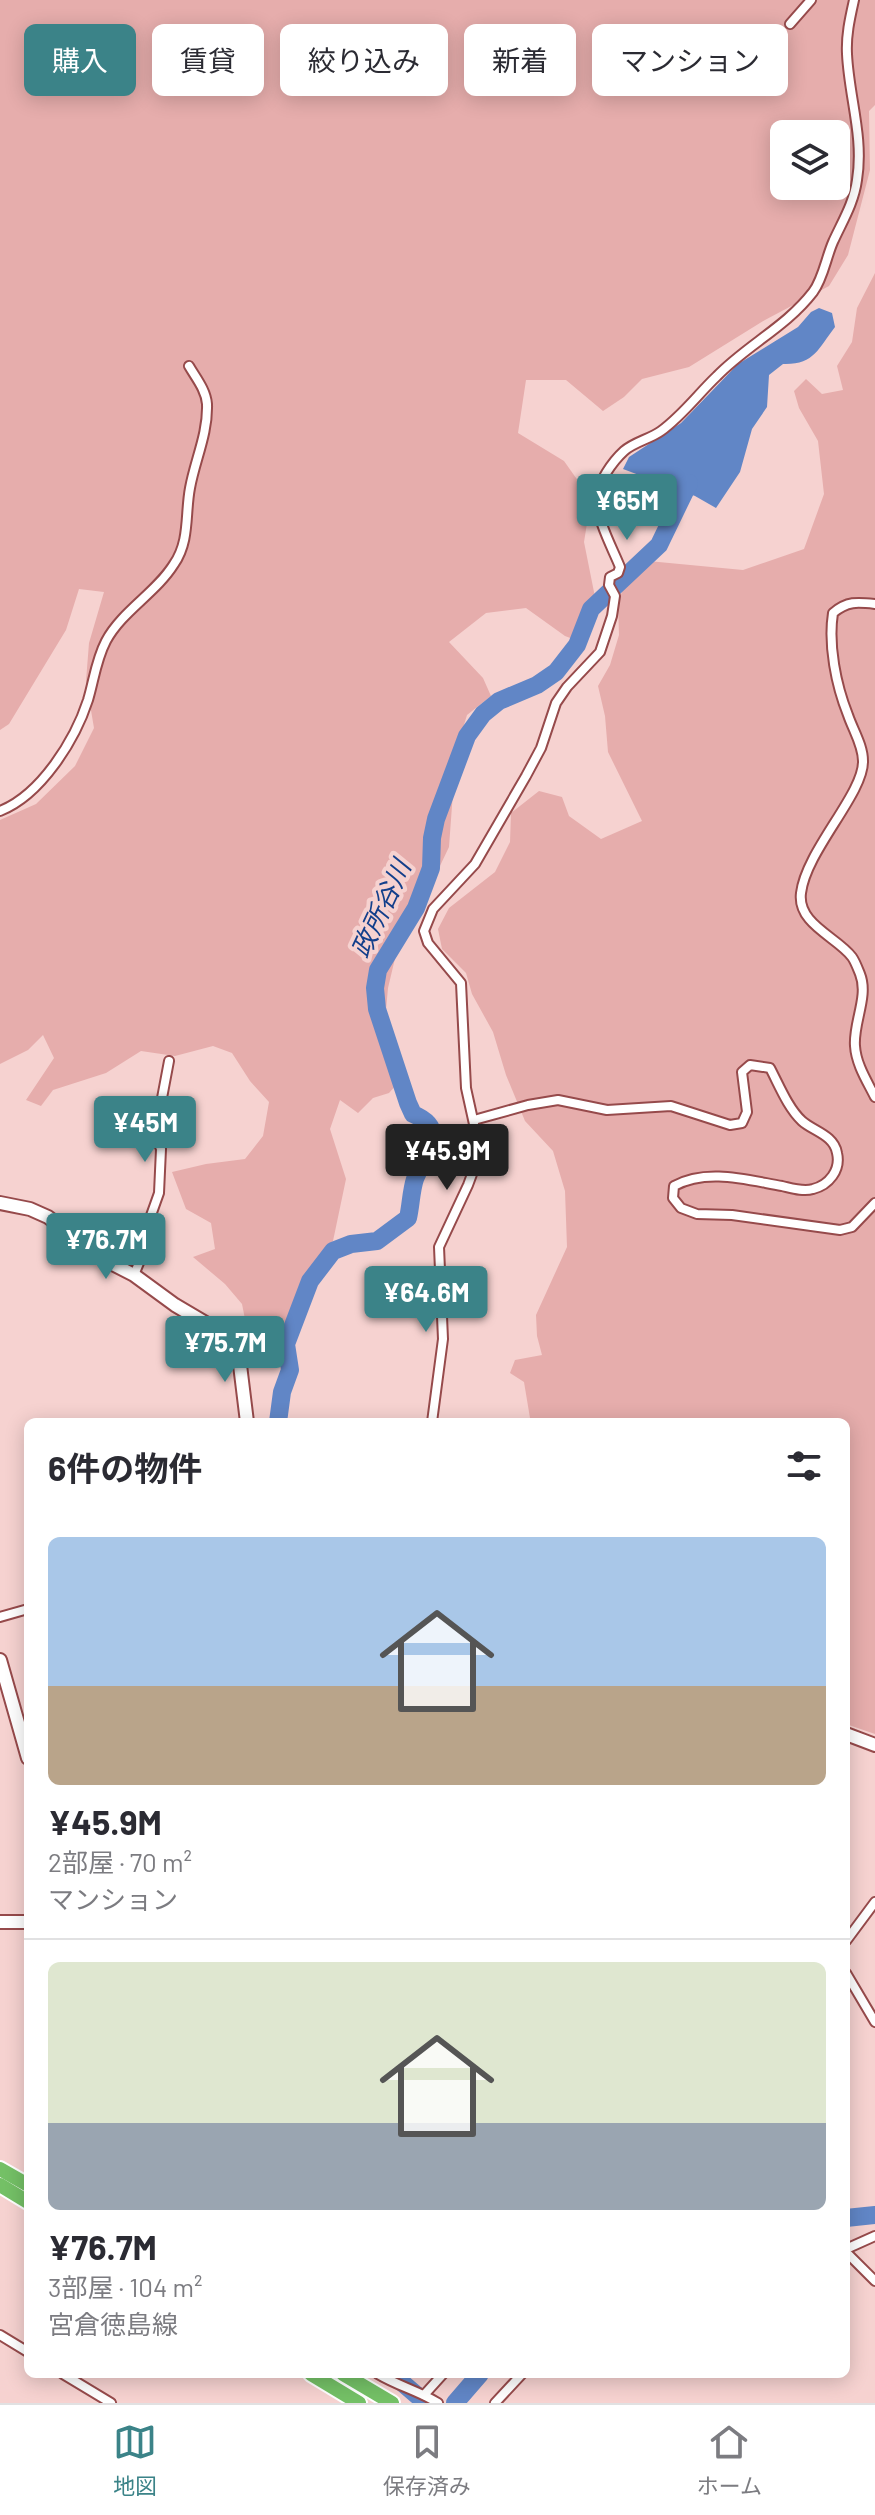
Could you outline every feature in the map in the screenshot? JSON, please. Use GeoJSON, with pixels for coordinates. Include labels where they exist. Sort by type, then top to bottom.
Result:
{"type":"FeatureCollection","features":[{"type":"Feature","properties":{"kind":"highway"},"geometry":{"type":"LineString","coordinates":[[0,2169],[24,2179]]}},
{"type":"Feature","properties":{"kind":"highway"},"geometry":{"type":"LineString","coordinates":[[0,2185],[24,2200]]}},
{"type":"Feature","properties":{"kind":"highway"},"geometry":{"type":"LineString","coordinates":[[318,2378],[359,2403]]}},
{"type":"Feature","properties":{"kind":"highway"},"geometry":{"type":"LineString","coordinates":[[350,2378],[392,2403]]}},
{"type":"Feature","properties":{"kind":"main road"},"geometry":{"type":"LineString","coordinates":[[0,1203],[30,1209],[48,1217],[101,1258],[134,1275],[175,1305],[219,1331],[230,1344],[242,1374],[247,1418]]}},
{"type":"Feature","properties":{"kind":"main road"},"geometry":{"type":"LineString","coordinates":[[0,1660],[24,1744]]}},
{"type":"Feature","properties":{"kind":"main road"},"geometry":{"type":"LineString","coordinates":[[850,1736],[875,1745]]}},
{"type":"Feature","properties":{"kind":"main road"},"geometry":{"type":"LineString","coordinates":[[0,1922],[24,1922]]}},
{"type":"Feature","properties":{"kind":"street"},"geometry":{"type":"LineString","coordinates":[[790,24],[811,0]]}},
{"type":"Feature","properties":{"kind":"street"},"geometry":{"type":"LineString","coordinates":[[433,1418],[443,1339],[439,1247],[478,1158],[479,1147],[466,1088],[461,983],[428,943],[424,931],[433,909],[475,864],[541,748],[556,703],[600,652],[608,633],[615,596],[609,585],[610,577],[618,573],[620,567],[604,527],[597,498],[612,466],[625,449],[659,432],[688,408],[717,376],[782,325],[815,290],[849,210],[857,183],[860,159],[858,124],[847,53],[848,25],[854,0]]}},
{"type":"Feature","properties":{"kind":"street"},"geometry":{"type":"LineString","coordinates":[[0,811],[13,806],[31,790],[60,757],[75,734],[99,656],[108,638],[125,617],[152,593],[176,562],[187,534],[190,488],[203,442],[207,404],[204,391],[189,366]]}},
{"type":"Feature","properties":{"kind":"street"},"geometry":{"type":"LineString","coordinates":[[875,604],[854,601],[843,604],[833,613],[830,627],[838,684],[863,758],[862,772],[824,837],[804,879],[800,896],[811,920],[852,956],[861,976],[854,1043],[857,1059],[875,1097]]}},
{"type":"Feature","properties":{"kind":"street"},"geometry":{"type":"LineString","coordinates":[[134,1275],[146,1246],[149,1221],[159,1193],[161,1149],[155,1135],[169,1061]]}},
{"type":"Feature","properties":{"kind":"street"},"geometry":{"type":"LineString","coordinates":[[474,1120],[558,1100],[607,1110],[671,1106],[730,1125],[742,1123],[747,1112],[742,1072],[750,1065],[764,1066],[770,1068],[796,1114],[804,1123],[826,1136],[838,1151],[836,1171],[830,1180],[813,1189],[801,1190],[723,1176],[689,1178],[674,1186],[673,1198],[681,1208],[697,1214],[767,1219],[840,1230],[852,1227],[875,1203]]}},
{"type":"Feature","properties":{"kind":"street"},"geometry":{"type":"LineString","coordinates":[[0,1617],[24,1610]]}},
{"type":"Feature","properties":{"kind":"street"},"geometry":{"type":"LineString","coordinates":[[850,1936],[875,1902]]}},
{"type":"Feature","properties":{"kind":"street"},"geometry":{"type":"LineString","coordinates":[[850,1983],[875,2022]]}},
{"type":"Feature","properties":{"kind":"street"},"geometry":{"type":"LineString","coordinates":[[850,2249],[875,2236]]}},
{"type":"Feature","properties":{"kind":"street"},"geometry":{"type":"LineString","coordinates":[[850,2255],[875,2281]]}},
{"type":"Feature","properties":{"kind":"street"},"geometry":{"type":"LineString","coordinates":[[0,2335],[24,2350]]}},
{"type":"Feature","properties":{"kind":"street"},"geometry":{"type":"LineString","coordinates":[[69,2378],[104,2401]]}},
{"type":"Feature","properties":{"kind":"street"},"geometry":{"type":"LineString","coordinates":[[384,2378],[399,2387],[431,2398],[441,2378]]}},
{"type":"Feature","properties":{"kind":"street"},"geometry":{"type":"LineString","coordinates":[[495,2403],[518,2378]]}},
{"type":"Feature","properties":{"kind":"shaded area"},"geometry":{"type":"Polygon","coordinates":[[[0,0],[875,0],[875,105],[869,111],[870,170],[848,255],[829,286],[765,320],[689,367],[642,379],[624,397],[603,411],[566,380],[526,380],[518,433],[564,461],[581,485],[590,505],[584,542],[598,612],[586,644],[565,636],[526,608],[486,613],[449,642],[483,678],[491,696],[467,715],[456,751],[449,847],[429,889],[406,911],[388,988],[385,1021],[406,1074],[389,1093],[373,1098],[358,1113],[340,1100],[330,1129],[346,1179],[333,1241],[307,1279],[289,1331],[262,1341],[248,1334],[242,1304],[225,1284],[193,1257],[215,1249],[211,1223],[186,1209],[172,1172],[245,1159],[263,1136],[269,1102],[250,1081],[232,1053],[213,1046],[175,1056],[141,1051],[106,1073],[53,1090],[41,1106],[26,1100],[54,1058],[43,1035],[28,1050],[0,1064],[0,820],[36,804],[75,766],[94,728],[86,681],[89,643],[104,592],[79,589],[66,630],[9,724],[0,730],[0,0]]]}},
{"type":"Feature","properties":{"kind":"shaded area"},"geometry":{"type":"Polygon","coordinates":[[[875,273],[875,1734],[850,1725],[850,1418],[530,1418],[524,1382],[510,1373],[515,1360],[542,1355],[536,1315],[567,1247],[565,1191],[553,1151],[525,1121],[493,1032],[472,994],[466,973],[442,949],[438,929],[449,908],[495,872],[510,842],[511,813],[539,791],[562,797],[569,816],[601,839],[642,821],[608,752],[605,716],[598,686],[610,665],[619,635],[618,603],[625,583],[648,561],[743,570],[804,549],[824,494],[818,441],[799,408],[794,391],[806,379],[822,394],[843,390],[837,366],[852,342],[857,308],[875,273]]]}},
{"type":"Feature","properties":{"kind":"water"},"geometry":{"type":"Polygon","coordinates":[[[819,308],[832,313],[835,327],[809,359],[783,364],[769,375],[767,407],[752,429],[740,472],[716,508],[695,496],[623,469],[629,457],[681,423],[738,364],[798,327],[811,312],[819,308]]]}},
{"type":"Feature","properties":{"kind":"waterway","name":"政所谷川"},"geometry":{"type":"LineString","coordinates":[[279,1418],[282,1392],[290,1370],[286,1344],[310,1281],[333,1251],[351,1244],[377,1241],[408,1218],[415,1179],[432,1143],[430,1127],[413,1114],[408,1103],[377,1009],[375,988],[378,970],[416,908],[431,868],[436,819],[467,736],[483,714],[499,701],[537,685],[556,672],[577,645],[591,609],[659,545],[689,483]]}},
{"type":"Feature","properties":{"kind":"waterway"},"geometry":{"type":"LineString","coordinates":[[850,2218],[875,2215]]}},
{"type":"Feature","properties":{"kind":"waterway"},"geometry":{"type":"LineString","coordinates":[[397,2378],[426,2403]]}},
{"type":"Feature","properties":{"kind":"waterway"},"geometry":{"type":"LineString","coordinates":[[455,2403],[477,2378]]}}]}
